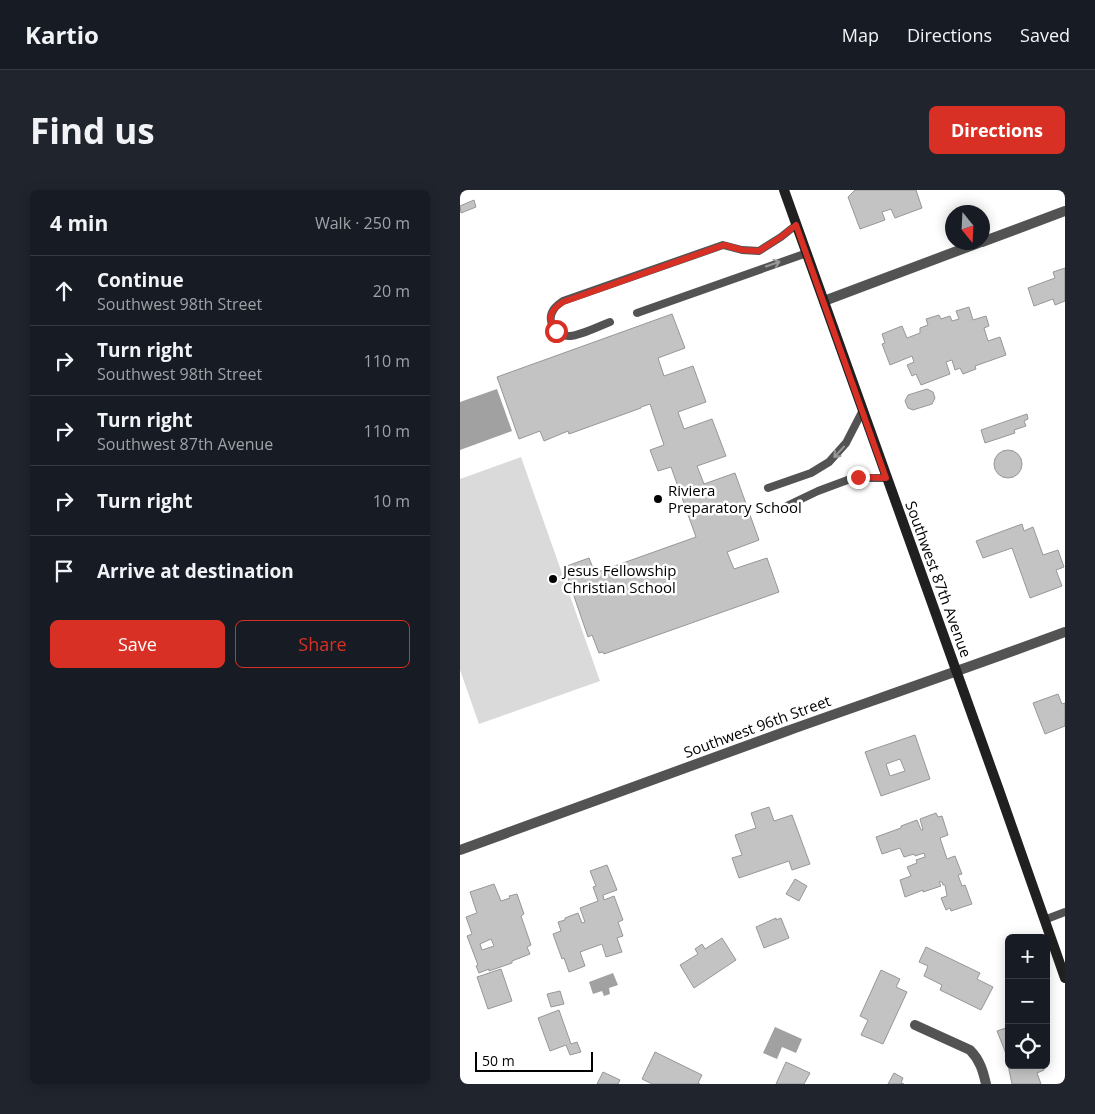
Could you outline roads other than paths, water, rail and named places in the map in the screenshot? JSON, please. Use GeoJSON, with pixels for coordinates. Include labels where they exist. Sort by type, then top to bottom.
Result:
{"type":"FeatureCollection","features":[{"type":"Feature","properties":{"kind":"main road","name":"Southwest 87th Avenue"},"geometry":{"type":"LineString","coordinates":[[784,190],[1065,978]]}},
{"type":"Feature","properties":{"kind":"street"},"geometry":{"type":"LineString","coordinates":[[990,239],[1065,211]]}},
{"type":"Feature","properties":{"kind":"street"},"geometry":{"type":"LineString","coordinates":[[824,301],[961,250]]}},
{"type":"Feature","properties":{"kind":"street","name":"Southwest 96th Street"},"geometry":{"type":"LineString","coordinates":[[460,850],[1065,632]]}},
{"type":"Feature","properties":{"kind":"street"},"geometry":{"type":"LineString","coordinates":[[916,1025],[970,1050],[982,1066],[986,1084]]}},
{"type":"Feature","properties":{"kind":"lane"},"geometry":{"type":"LineString","coordinates":[[610,322],[569,336],[561,335],[556,331],[551,319],[554,308],[563,302],[724,245],[742,250],[759,251],[796,225]]}},
{"type":"Feature","properties":{"kind":"lane"},"geometry":{"type":"LineString","coordinates":[[637,313],[807,253]]}},
{"type":"Feature","properties":{"kind":"lane"},"geometry":{"type":"LineString","coordinates":[[768,488],[811,473],[829,462],[846,443],[863,410]]}},
{"type":"Feature","properties":{"kind":"lane"},"geometry":{"type":"LineString","coordinates":[[776,511],[818,491],[853,478],[886,478]]}},
{"type":"Feature","properties":{"kind":"lane"},"geometry":{"type":"LineString","coordinates":[[1044,920],[1065,912]]}},
{"type":"Feature","properties":{"kind":"place","name":"Riviera Preparatory School"},"geometry":{"type":"Point","coordinates":[658,499]}},
{"type":"Feature","properties":{"kind":"place","name":"Jesus Fellowship Christian School"},"geometry":{"type":"Point","coordinates":[553,579]}}]}
